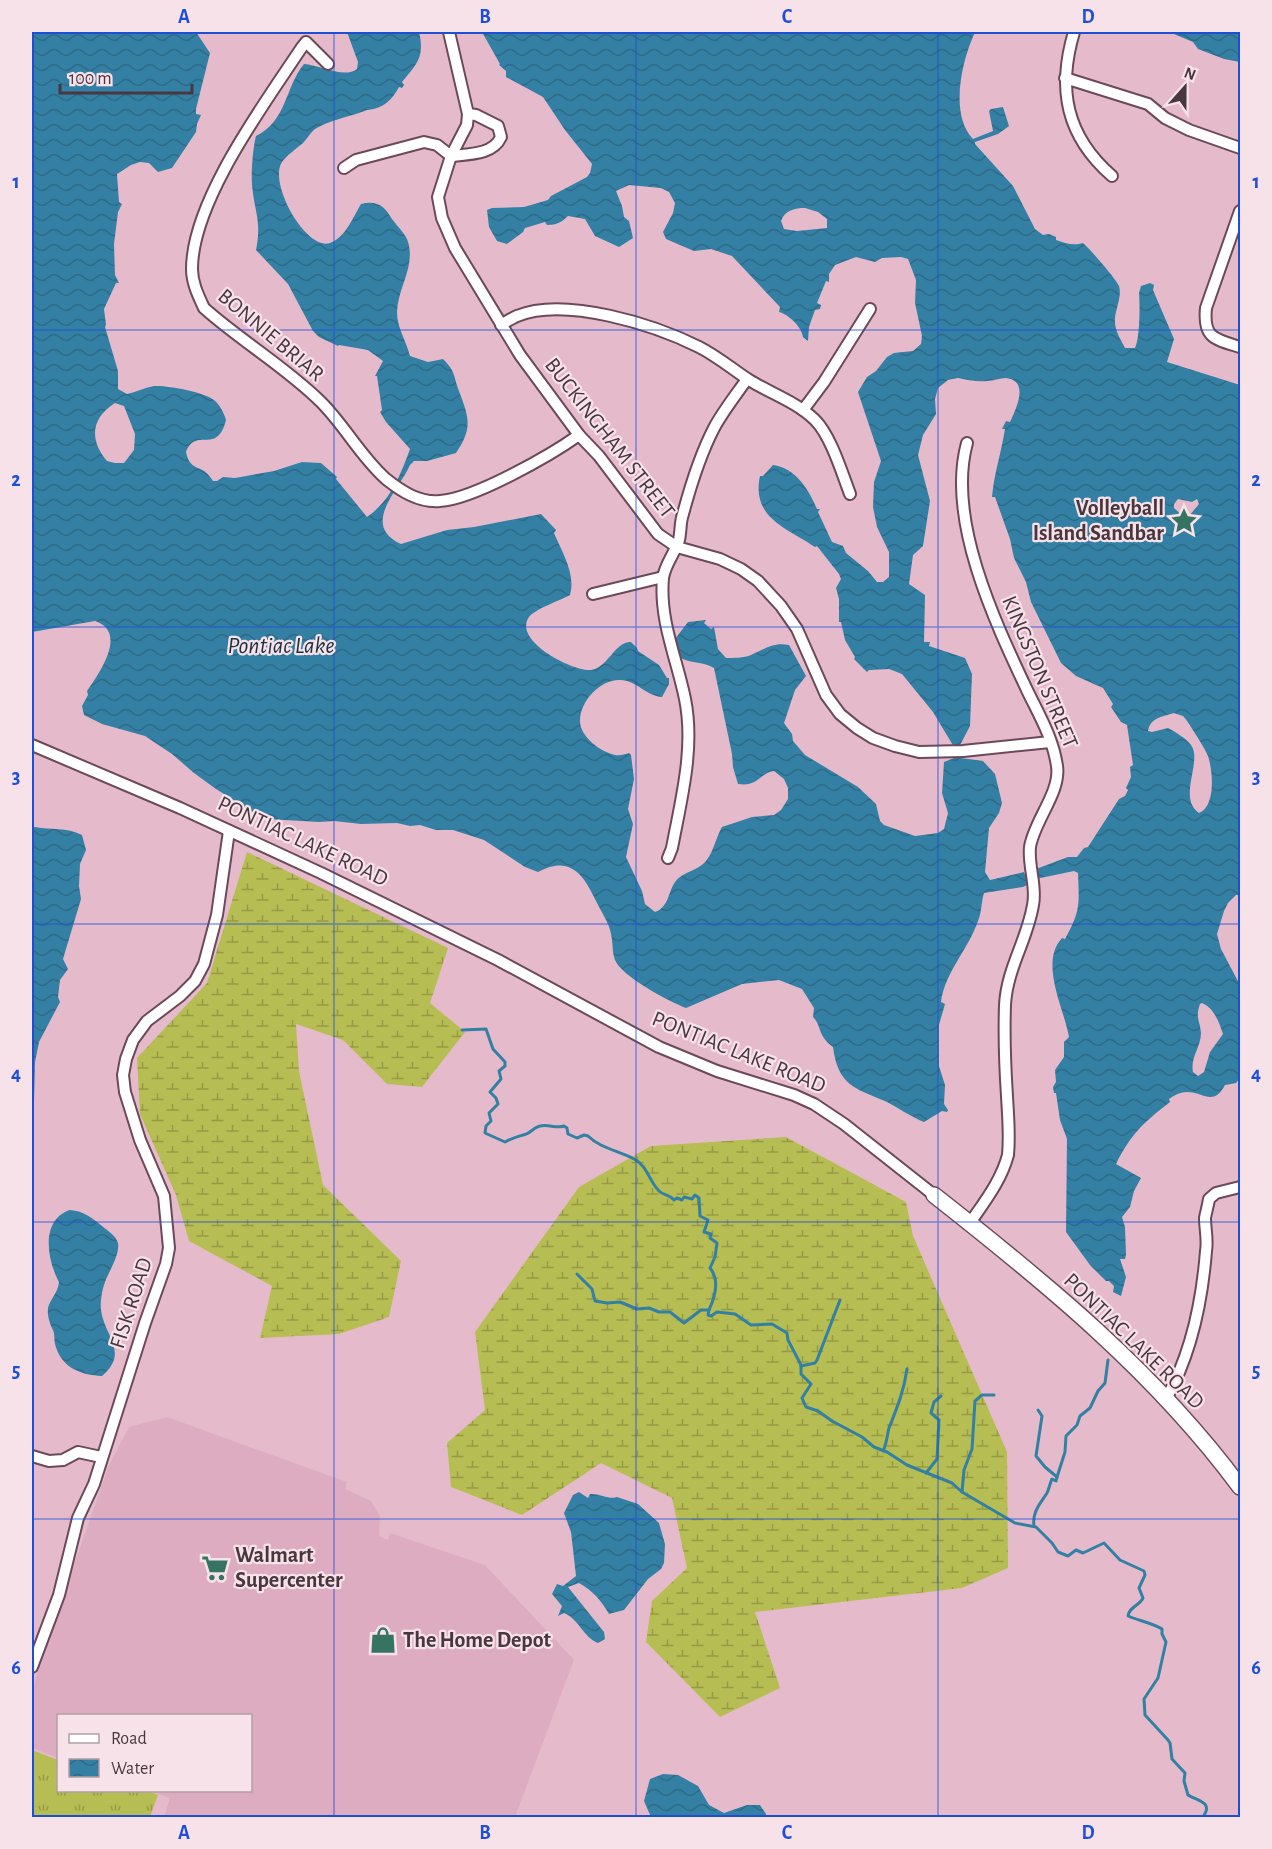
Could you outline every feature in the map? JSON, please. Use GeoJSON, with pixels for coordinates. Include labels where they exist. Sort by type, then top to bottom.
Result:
{"type":"FeatureCollection","features":[{"type":"Feature","properties":{"kind":"street"},"geometry":{"type":"LineString","coordinates":[[344,168],[356,160],[424,142],[436,145],[451,156],[495,147],[501,137],[498,126],[468,114],[449,32]]}},
{"type":"Feature","properties":{"kind":"street"},"geometry":{"type":"LineString","coordinates":[[1074,32],[1065,78],[1067,107],[1090,154],[1113,176]]}},
{"type":"Feature","properties":{"kind":"street","name":"BONNIE BRIAR"},"geometry":{"type":"LineString","coordinates":[[328,64],[306,42],[235,152],[214,192],[198,226],[193,247],[192,270],[195,289],[204,308],[321,401],[368,459],[411,496],[440,501],[460,497],[559,449],[579,435]]}},
{"type":"Feature","properties":{"kind":"street"},"geometry":{"type":"LineString","coordinates":[[1065,78],[1148,104],[1165,118],[1190,130],[1240,148]]}},
{"type":"Feature","properties":{"kind":"street","name":"BUCKINGHAM STREET"},"geometry":{"type":"LineString","coordinates":[[468,114],[467,125],[451,156],[438,197],[442,218],[455,248],[520,355],[579,435],[599,456],[658,534],[677,547],[720,559],[741,569],[769,592],[797,630],[826,695],[840,714],[873,738],[919,752],[963,751],[1050,742]]}},
{"type":"Feature","properties":{"kind":"street"},"geometry":{"type":"LineString","coordinates":[[1240,211],[1206,308],[1204,324],[1208,332],[1219,340],[1240,347]]}},
{"type":"Feature","properties":{"kind":"street"},"geometry":{"type":"LineString","coordinates":[[501,325],[517,316],[554,309],[582,311],[670,334],[700,347],[747,379],[803,410],[817,421],[827,438],[850,494]]}},
{"type":"Feature","properties":{"kind":"street"},"geometry":{"type":"LineString","coordinates":[[803,410],[824,382],[870,309]]}},
{"type":"Feature","properties":{"kind":"street"},"geometry":{"type":"LineString","coordinates":[[668,858],[672,848],[684,782],[688,746],[685,699],[667,628],[663,577],[670,556],[677,547],[682,518],[700,459],[715,427],[747,379]]}},
{"type":"Feature","properties":{"kind":"street","name":"KINGSTON STREET"},"geometry":{"type":"LineString","coordinates":[[967,443],[963,469],[963,495],[975,566],[1000,631],[1043,720],[1058,767],[1056,779],[1030,845],[1030,867],[1034,887],[1031,915],[1007,982],[1005,1040],[1008,1155],[1004,1170],[970,1223]]}},
{"type":"Feature","properties":{"kind":"street"},"geometry":{"type":"LineString","coordinates":[[593,594],[663,577]]}},
{"type":"Feature","properties":{"kind":"street","name":"PONTIAC LAKE ROAD"},"geometry":{"type":"LineString","coordinates":[[32,745],[321,873],[498,960],[659,1047],[717,1071],[794,1095],[814,1104],[844,1124],[970,1223],[1069,1305],[1166,1399],[1240,1487]]}},
{"type":"Feature","properties":{"kind":"street","name":"FISK ROAD"},"geometry":{"type":"LineString","coordinates":[[32,1667],[59,1595],[78,1518],[94,1484],[166,1264],[169,1248],[164,1196],[140,1140],[125,1092],[123,1075],[126,1059],[133,1040],[147,1021],[180,996],[195,981],[204,964],[217,915],[229,831]]}},
{"type":"Feature","properties":{"kind":"street"},"geometry":{"type":"LineString","coordinates":[[1166,1399],[1179,1377],[1186,1357],[1201,1295],[1207,1247],[1205,1218],[1209,1200],[1216,1193],[1240,1187]]}},
{"type":"Feature","properties":{"kind":"street"},"geometry":{"type":"LineString","coordinates":[[32,1456],[48,1461],[63,1460],[78,1452],[101,1457]]}},
{"type":"Feature","properties":{"kind":"shaded area"},"geometry":{"type":"Polygon","coordinates":[[[167,1417],[347,1482],[345,1489],[371,1501],[380,1516],[379,1536],[388,1540],[390,1533],[485,1565],[574,1660],[515,1817],[164,1817],[170,1798],[153,1792],[252,1792],[252,1714],[57,1714],[57,1758],[32,1748],[32,1693],[41,1660],[109,1465],[129,1427],[167,1417]]]}},
{"type":"Feature","properties":{"kind":"green space"},"geometry":{"type":"Polygon","coordinates":[[[247,852],[448,948],[430,1003],[465,1032],[422,1087],[387,1084],[343,1040],[296,1024],[299,1071],[323,1185],[401,1261],[389,1317],[339,1334],[260,1338],[272,1286],[189,1241],[176,1195],[140,1114],[137,1058],[207,983],[247,852]]]}},
{"type":"Feature","properties":{"kind":"green space"},"geometry":{"type":"Polygon","coordinates":[[[786,1137],[906,1202],[913,1236],[1007,1452],[1008,1568],[962,1588],[755,1612],[780,1688],[720,1717],[646,1642],[652,1601],[687,1568],[672,1498],[601,1463],[522,1515],[451,1487],[447,1443],[485,1410],[475,1332],[579,1187],[651,1146],[786,1137]]]}},
{"type":"Feature","properties":{"kind":"green space"},"geometry":{"type":"Polygon","coordinates":[[[32,1750],[57,1760],[57,1792],[151,1792],[158,1795],[150,1817],[32,1817],[32,1750]]]}},
{"type":"Feature","properties":{"kind":"water","name":"Pontiac Lake"},"geometry":{"type":"Polygon","coordinates":[[[32,32],[196,32],[210,53],[196,109],[196,114],[201,115],[196,132],[172,168],[158,172],[149,163],[140,162],[117,174],[119,202],[122,204],[118,212],[114,244],[115,275],[119,283],[116,283],[104,309],[105,327],[118,371],[118,389],[127,394],[154,386],[167,387],[202,394],[216,402],[222,409],[226,420],[222,431],[212,439],[195,441],[186,452],[190,463],[209,475],[213,481],[223,477],[235,478],[274,471],[302,462],[321,463],[337,477],[336,479],[367,517],[389,495],[410,449],[380,412],[382,410],[377,376],[375,376],[383,361],[368,350],[338,346],[319,337],[313,331],[288,284],[256,250],[258,231],[252,184],[253,153],[256,136],[266,130],[280,113],[304,64],[345,73],[357,69],[358,62],[347,32],[419,32],[421,48],[416,65],[402,82],[404,85],[402,88],[399,87],[390,100],[378,108],[333,121],[315,129],[284,159],[279,172],[280,185],[292,213],[310,237],[320,243],[330,243],[336,240],[348,226],[361,204],[375,203],[388,212],[407,239],[409,249],[410,258],[397,312],[398,323],[410,356],[428,362],[443,359],[452,371],[465,409],[467,430],[456,453],[427,461],[414,461],[410,465],[386,507],[383,517],[384,527],[389,536],[401,544],[447,530],[541,514],[556,530],[554,533],[570,571],[571,587],[570,595],[529,617],[526,626],[529,636],[547,653],[559,660],[572,666],[591,670],[602,664],[620,646],[631,642],[638,651],[659,665],[669,678],[669,684],[662,697],[651,694],[625,680],[605,684],[587,699],[580,721],[587,738],[604,751],[615,755],[629,753],[631,755],[634,779],[628,809],[633,824],[626,857],[642,891],[645,904],[655,912],[666,903],[678,878],[706,861],[722,827],[752,817],[774,815],[781,810],[788,799],[788,788],[784,779],[774,771],[750,784],[738,784],[714,668],[679,657],[675,639],[688,622],[706,620],[704,623],[711,629],[714,627],[718,649],[726,658],[748,656],[774,645],[789,645],[806,676],[795,690],[784,723],[792,734],[793,741],[805,755],[858,787],[876,804],[880,821],[884,825],[915,836],[938,833],[944,829],[948,813],[942,793],[944,762],[954,758],[954,747],[933,712],[902,674],[889,669],[867,672],[854,659],[845,640],[841,622],[839,622],[839,599],[836,588],[841,579],[839,574],[817,546],[815,547],[783,527],[766,512],[759,490],[760,476],[763,476],[773,465],[788,470],[801,481],[817,509],[820,509],[818,512],[832,542],[843,546],[846,553],[868,571],[877,582],[883,582],[889,577],[889,552],[877,527],[873,507],[874,482],[881,461],[858,392],[867,377],[876,371],[887,357],[894,353],[913,351],[921,344],[922,336],[915,303],[916,280],[908,259],[882,258],[875,262],[856,257],[835,265],[829,274],[829,282],[826,281],[817,303],[821,305],[820,309],[815,310],[809,327],[808,341],[803,337],[797,325],[779,312],[780,307],[732,256],[711,249],[694,251],[666,239],[663,232],[673,213],[675,203],[669,192],[661,188],[629,185],[616,191],[624,217],[629,221],[633,238],[619,247],[595,236],[585,219],[568,216],[556,224],[547,225],[545,222],[525,228],[507,244],[497,241],[489,227],[487,210],[524,207],[548,200],[551,196],[587,177],[592,164],[543,97],[506,77],[506,71],[499,65],[482,32],[975,32],[962,72],[961,116],[973,139],[993,131],[989,111],[1003,107],[1009,126],[998,134],[975,142],[975,144],[1013,186],[1035,229],[1043,235],[1049,234],[1056,237],[1056,240],[1072,244],[1083,243],[1113,277],[1120,290],[1115,326],[1125,348],[1135,348],[1137,343],[1139,293],[1141,286],[1150,283],[1154,285],[1153,290],[1174,339],[1167,362],[1240,385],[1240,895],[1236,895],[1228,903],[1217,934],[1221,949],[1240,985],[1240,1078],[1236,1083],[1225,1085],[1221,1092],[1212,1097],[1187,1092],[1169,1099],[1170,1102],[1139,1129],[1116,1164],[1141,1178],[1134,1191],[1130,1207],[1122,1217],[1125,1227],[1126,1255],[1125,1259],[1120,1259],[1126,1277],[1121,1296],[1113,1292],[1114,1286],[1090,1265],[1066,1232],[1067,1139],[1060,1120],[1053,1087],[1056,1082],[1055,1070],[1064,1057],[1064,1042],[1069,1037],[1055,986],[1053,960],[1055,948],[1062,938],[1065,939],[1074,921],[1079,900],[1078,873],[1074,871],[1026,881],[1027,885],[1023,887],[984,893],[974,932],[947,981],[941,1002],[945,1004],[939,1025],[939,1066],[945,1085],[944,1104],[948,1110],[924,1122],[857,1089],[844,1078],[835,1060],[833,1047],[822,1035],[813,1017],[814,1008],[802,989],[779,980],[742,984],[686,1008],[647,988],[619,966],[614,957],[609,925],[586,882],[567,866],[558,865],[538,872],[525,867],[484,840],[453,830],[436,830],[420,825],[410,826],[397,823],[361,824],[267,819],[256,814],[216,789],[145,736],[102,724],[84,715],[82,706],[88,695],[87,691],[108,653],[110,634],[105,626],[95,621],[32,632],[32,32]],[[801,208],[785,214],[781,221],[784,229],[797,231],[827,228],[827,219],[818,212],[801,208]],[[958,378],[948,380],[938,388],[935,399],[936,414],[923,435],[918,455],[930,501],[923,546],[913,555],[909,584],[925,595],[924,642],[930,642],[929,646],[965,658],[972,674],[970,726],[959,747],[959,756],[983,761],[995,774],[1002,803],[999,813],[989,828],[985,872],[990,880],[1024,872],[1025,875],[1035,873],[1036,869],[1068,857],[1077,857],[1084,848],[1088,847],[1119,799],[1125,796],[1131,777],[1130,767],[1133,765],[1127,725],[1121,722],[1111,707],[1113,704],[1103,688],[1076,676],[1061,663],[1031,602],[1026,582],[1014,558],[1010,539],[995,497],[992,497],[1005,429],[1002,429],[1006,421],[1010,422],[1018,403],[1018,384],[1006,378],[989,381],[958,378]],[[115,403],[101,415],[95,430],[97,445],[107,461],[124,463],[134,450],[135,434],[124,406],[115,403]],[[1178,499],[1174,508],[1185,518],[1199,504],[1197,499],[1192,502],[1178,499]],[[1174,713],[1158,718],[1149,726],[1148,731],[1168,728],[1191,745],[1194,760],[1190,798],[1199,813],[1211,796],[1212,779],[1208,756],[1183,716],[1174,713]],[[1202,1003],[1199,1009],[1201,1038],[1192,1067],[1193,1072],[1198,1076],[1204,1072],[1210,1052],[1223,1034],[1210,1008],[1202,1003]]]}},
{"type":"Feature","properties":{"kind":"water"},"geometry":{"type":"Polygon","coordinates":[[[1169,32],[1240,32],[1240,62],[1224,59],[1198,49],[1193,42],[1169,32]]]}},
{"type":"Feature","properties":{"kind":"water"},"geometry":{"type":"Polygon","coordinates":[[[32,828],[76,832],[82,835],[86,850],[80,864],[81,899],[63,959],[68,969],[60,980],[58,997],[60,1002],[39,1042],[35,1062],[32,1113],[32,828]]]}},
{"type":"Feature","properties":{"kind":"water"},"geometry":{"type":"Polygon","coordinates":[[[70,1210],[91,1218],[112,1234],[118,1243],[114,1263],[105,1282],[101,1299],[103,1319],[115,1351],[110,1367],[102,1376],[79,1372],[62,1359],[55,1344],[54,1332],[48,1317],[48,1308],[59,1282],[49,1252],[50,1231],[60,1215],[70,1210]]]}},
{"type":"Feature","properties":{"kind":"water"},"geometry":{"type":"Polygon","coordinates":[[[579,1492],[588,1498],[590,1494],[593,1494],[617,1497],[638,1504],[659,1523],[665,1544],[664,1563],[661,1569],[648,1579],[624,1610],[609,1614],[596,1596],[584,1586],[579,1583],[568,1587],[604,1632],[605,1639],[598,1643],[588,1637],[569,1616],[564,1613],[558,1616],[562,1606],[552,1594],[557,1584],[563,1586],[576,1576],[571,1532],[564,1513],[573,1495],[579,1492]]]}},
{"type":"Feature","properties":{"kind":"water"},"geometry":{"type":"Polygon","coordinates":[[[663,1774],[678,1775],[698,1786],[709,1805],[724,1813],[747,1805],[760,1805],[766,1817],[651,1817],[644,1801],[650,1779],[663,1774]]]}},
{"type":"Feature","properties":{"kind":"waterway"},"geometry":{"type":"LineString","coordinates":[[462,1030],[486,1029],[493,1049],[505,1062],[505,1066],[499,1071],[501,1079],[490,1092],[498,1104],[489,1113],[491,1121],[486,1126],[485,1133],[505,1142],[540,1126],[564,1126],[568,1134],[577,1138],[588,1136],[598,1144],[638,1162],[659,1191],[674,1200],[677,1198],[682,1200],[684,1197],[692,1199],[695,1195],[699,1198],[700,1216],[708,1220],[704,1232],[711,1234],[710,1238],[717,1243],[715,1257],[710,1268],[716,1283],[715,1294],[709,1310]]}},
{"type":"Feature","properties":{"kind":"waterway"},"geometry":{"type":"LineString","coordinates":[[577,1274],[592,1289],[595,1301],[620,1302],[637,1309],[649,1308],[659,1312],[670,1312],[684,1323],[701,1310],[709,1310]]}},
{"type":"Feature","properties":{"kind":"waterway"},"geometry":{"type":"LineString","coordinates":[[801,1366],[815,1363],[817,1360],[840,1300]]}},
{"type":"Feature","properties":{"kind":"waterway"},"geometry":{"type":"LineString","coordinates":[[709,1310],[708,1315],[711,1316],[717,1312],[735,1314],[751,1325],[772,1324],[787,1333],[788,1340],[801,1365],[801,1374],[811,1384],[802,1398],[806,1407],[818,1411],[907,1465],[952,1483],[962,1492],[1015,1523],[1036,1527],[1058,1552],[1068,1556],[1076,1550],[1083,1553],[1104,1543],[1120,1560],[1144,1571],[1145,1575],[1139,1588],[1143,1598],[1128,1616],[1162,1629],[1166,1642],[1158,1678],[1144,1699],[1145,1715],[1170,1743],[1172,1759],[1185,1773],[1184,1781],[1188,1795],[1206,1805],[1206,1813],[1202,1818]]}},
{"type":"Feature","properties":{"kind":"waterway"},"geometry":{"type":"LineString","coordinates":[[1057,1477],[1065,1452],[1066,1436],[1077,1425],[1080,1416],[1090,1408],[1098,1391],[1105,1383],[1108,1360]]}},
{"type":"Feature","properties":{"kind":"waterway"},"geometry":{"type":"LineString","coordinates":[[883,1451],[907,1369]]}},
{"type":"Feature","properties":{"kind":"waterway"},"geometry":{"type":"LineString","coordinates":[[962,1492],[964,1470],[972,1449],[975,1401],[982,1395],[994,1395]]}},
{"type":"Feature","properties":{"kind":"waterway"},"geometry":{"type":"LineString","coordinates":[[926,1473],[937,1459],[939,1420],[931,1413],[934,1402],[941,1396]]}},
{"type":"Feature","properties":{"kind":"waterway"},"geometry":{"type":"LineString","coordinates":[[1038,1410],[1042,1416],[1036,1456],[1057,1477]]}},
{"type":"Feature","properties":{"kind":"waterway"},"geometry":{"type":"LineString","coordinates":[[1034,1526],[1037,1508],[1047,1493],[1052,1479],[1056,1481],[1057,1477]]}},
{"type":"Feature","properties":{"kind":"place","name":"Volleyball Island Sandbar"},"geometry":{"type":"Point","coordinates":[1184,521]}},
{"type":"Feature","properties":{"kind":"place","name":"Walmart Supercenter"},"geometry":{"type":"Point","coordinates":[215,1568]}},
{"type":"Feature","properties":{"kind":"place","name":"The Home Depot"},"geometry":{"type":"Point","coordinates":[383,1640]}}]}
